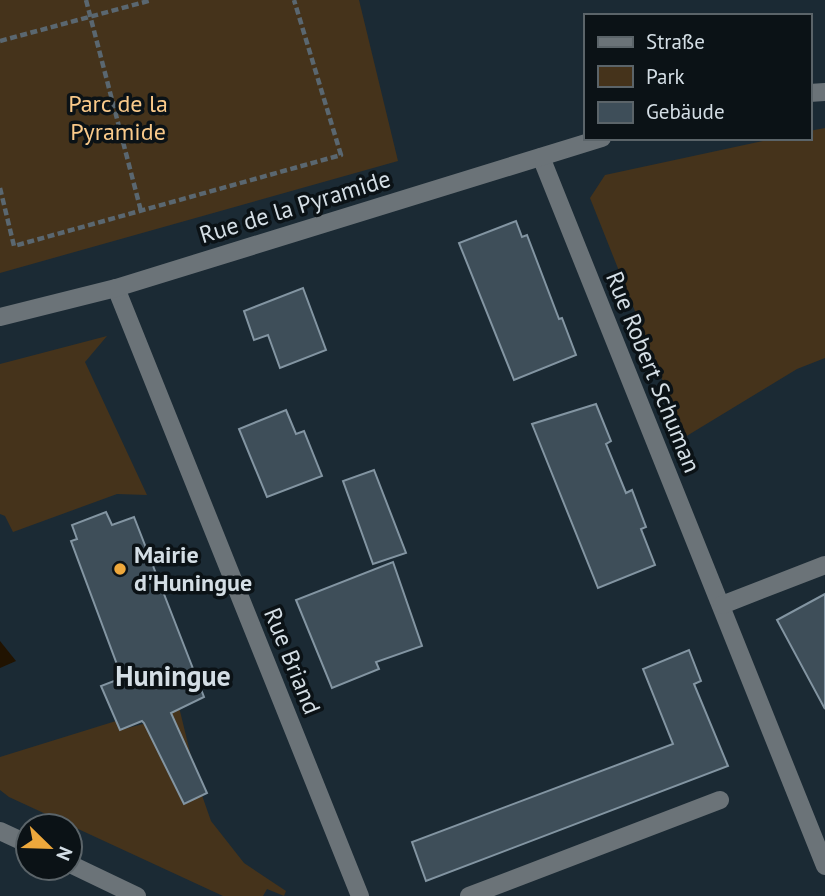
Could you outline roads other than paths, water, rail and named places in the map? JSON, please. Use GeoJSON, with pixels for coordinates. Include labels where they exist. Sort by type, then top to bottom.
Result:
{"type":"FeatureCollection","features":[{"type":"Feature","properties":{"kind":"street","name":"Rue de la Pyramide"},"geometry":{"type":"LineString","coordinates":[[0,317],[116,288],[596,140]]}},
{"type":"Feature","properties":{"kind":"street","name":"Rue Robert Schuman"},"geometry":{"type":"LineString","coordinates":[[541,157],[825,866]]}},
{"type":"Feature","properties":{"kind":"street","name":"Rue Briand"},"geometry":{"type":"LineString","coordinates":[[116,288],[360,896]]}},
{"type":"Feature","properties":{"kind":"street"},"geometry":{"type":"LineString","coordinates":[[722,606],[825,565]]}},
{"type":"Feature","properties":{"kind":"street"},"geometry":{"type":"LineString","coordinates":[[469,896],[720,800]]}},
{"type":"Feature","properties":{"kind":"street"},"geometry":{"type":"LineString","coordinates":[[84,871],[137,896]]}},
{"type":"Feature","properties":{"kind":"place","name":"Mairie d'Huningue"},"geometry":{"type":"Point","coordinates":[120,569]}},
{"type":"Feature","properties":{"kind":"district","name":"Huningue"},"geometry":{"type":"Point","coordinates":[173,676]}},
{"type":"Feature","properties":{"kind":"park label","name":"Parc de la Pyramide"},"geometry":{"type":"Point","coordinates":[118,118]}}]}
